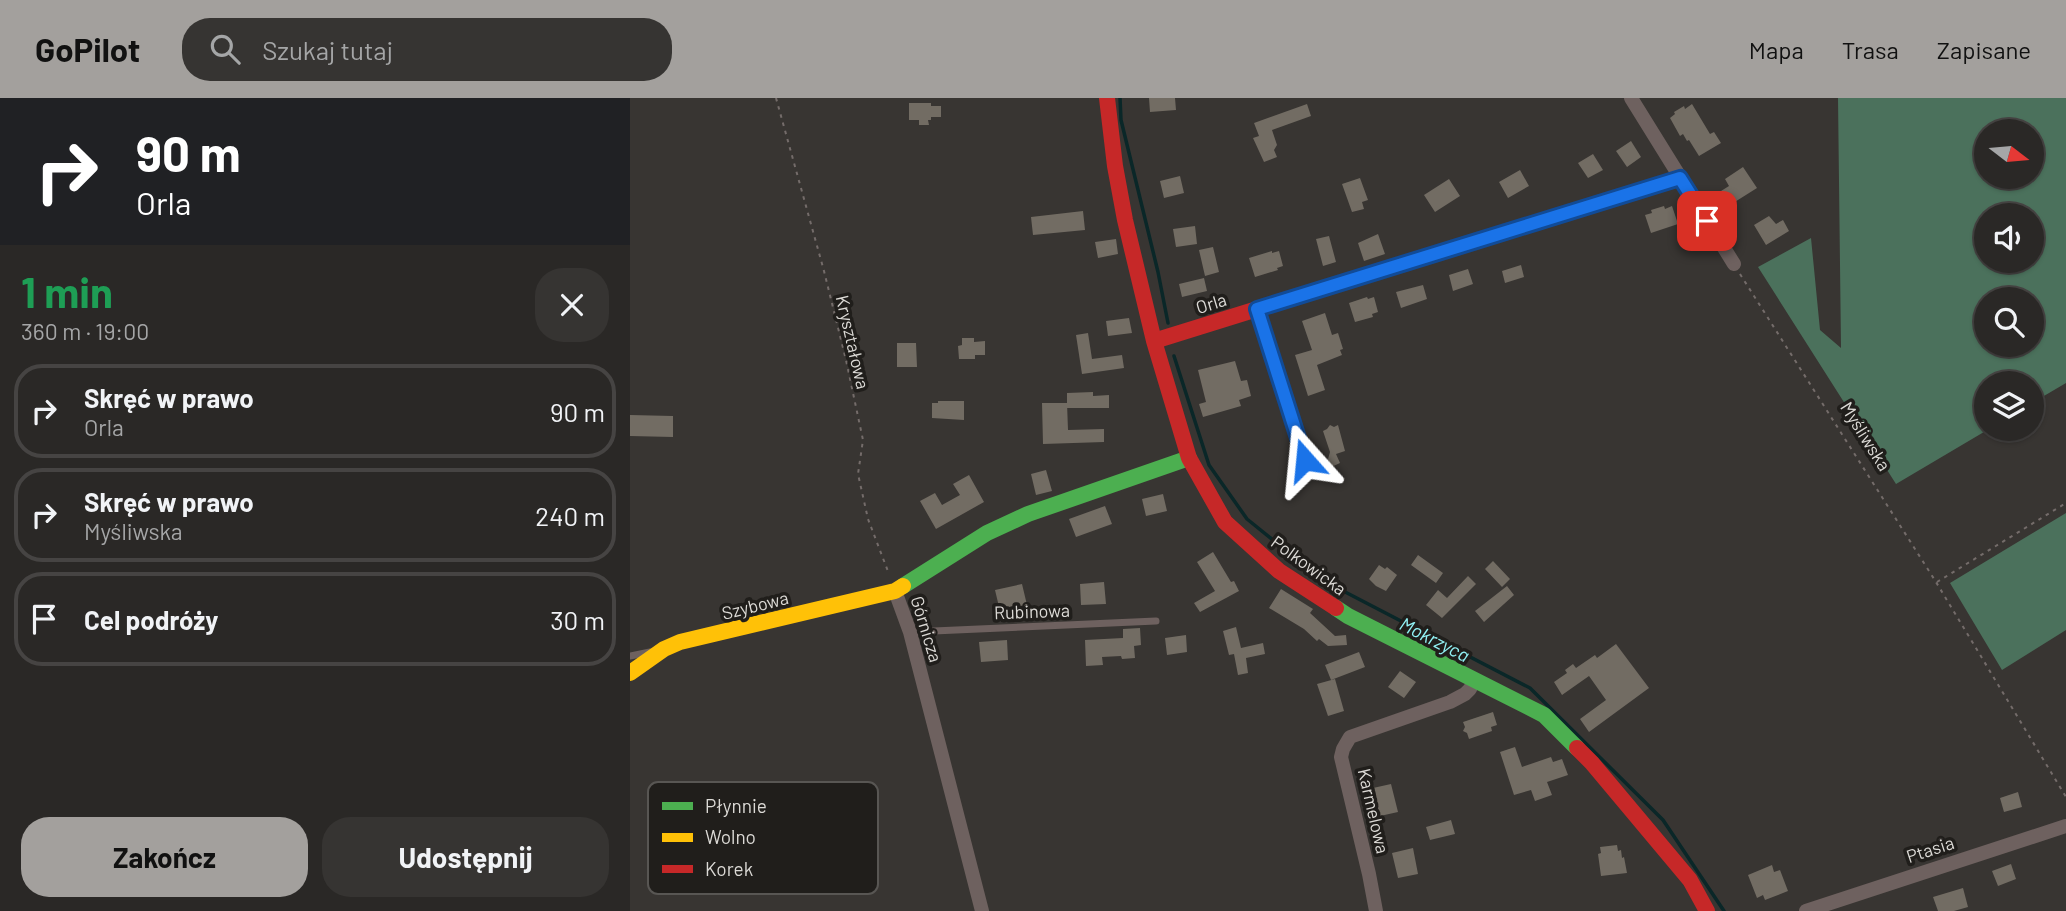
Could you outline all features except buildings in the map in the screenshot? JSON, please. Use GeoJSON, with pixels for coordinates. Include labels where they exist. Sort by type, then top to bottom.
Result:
{"type":"FeatureCollection","features":[{"type":"Feature","properties":{"kind":"street","name":"Polkowicka"},"geometry":{"type":"LineString","coordinates":[[1107,98],[1125,220],[1154,341],[1189,458],[1226,522],[1279,571],[1348,615],[1544,715],[1592,763],[1690,880],[1707,911]]}},
{"type":"Feature","properties":{"kind":"street"},"geometry":{"type":"LineString","coordinates":[[1631,98],[1734,264]]}},
{"type":"Feature","properties":{"kind":"street","name":"Orla"},"geometry":{"type":"LineString","coordinates":[[1154,341],[1680,178]]}},
{"type":"Feature","properties":{"kind":"street","name":"Górnicza"},"geometry":{"type":"LineString","coordinates":[[982,911],[910,632],[895,591],[987,533],[1028,514],[1189,458]]}},
{"type":"Feature","properties":{"kind":"street","name":"Szybowa"},"geometry":{"type":"LineString","coordinates":[[630,673],[664,649],[680,642],[895,591]]}},
{"type":"Feature","properties":{"kind":"street","name":"Karmelowa"},"geometry":{"type":"LineString","coordinates":[[1376,911],[1342,757],[1346,742],[1350,737],[1450,702],[1465,694],[1474,680]]}},
{"type":"Feature","properties":{"kind":"street","name":"Ptasia"},"geometry":{"type":"LineString","coordinates":[[1806,911],[2066,827]]}},
{"type":"Feature","properties":{"kind":"lane"},"geometry":{"type":"LineString","coordinates":[[1257,309],[1305,460]]}},
{"type":"Feature","properties":{"kind":"lane","name":"Rubinowa"},"geometry":{"type":"LineString","coordinates":[[910,632],[1156,621]]}},
{"type":"Feature","properties":{"kind":"lane"},"geometry":{"type":"LineString","coordinates":[[630,656],[664,649]]}},
{"type":"Feature","properties":{"kind":"path","name":"Kryształowa"},"geometry":{"type":"LineString","coordinates":[[776,98],[846,360],[863,440],[858,474],[867,519],[895,591]]}},
{"type":"Feature","properties":{"kind":"path","name":"Myśliwska"},"geometry":{"type":"LineString","coordinates":[[1734,264],[1936,582],[2066,797]]}},
{"type":"Feature","properties":{"kind":"path"},"geometry":{"type":"LineString","coordinates":[[1936,582],[2066,503]]}},
{"type":"Feature","properties":{"kind":"green space"},"geometry":{"type":"Polygon","coordinates":[[[1838,98],[2066,98],[2066,383],[2044,396],[2044,371],[1974,371],[1974,438],[1896,484],[1758,267],[1811,238],[1820,330],[1841,348],[1838,98]]]}},
{"type":"Feature","properties":{"kind":"green space"},"geometry":{"type":"Polygon","coordinates":[[[2066,513],[2066,630],[2002,670],[1950,583],[2066,513]]]}},
{"type":"Feature","properties":{"kind":"waterway","name":"Mokrzyca"},"geometry":{"type":"LineString","coordinates":[[1120,98],[1121,120],[1168,323]]}},
{"type":"Feature","properties":{"kind":"waterway","name":"Mokrzyca"},"geometry":{"type":"LineString","coordinates":[[1174,356],[1209,465],[1247,519],[1324,581],[1530,688],[1663,820],[1724,911]]}},
{"type":"Feature","properties":{"kind":"traffic: fast"},"geometry":{"type":"LineString","coordinates":[[903,586],[987,533],[1028,514],[1189,458]]}},
{"type":"Feature","properties":{"kind":"traffic: fast"},"geometry":{"type":"LineString","coordinates":[[1336,608],[1544,715],[1577,748]]}},
{"type":"Feature","properties":{"kind":"traffic: slow"},"geometry":{"type":"LineString","coordinates":[[630,673],[664,649],[680,642],[895,591],[903,586]]}},
{"type":"Feature","properties":{"kind":"traffic: jam"},"geometry":{"type":"LineString","coordinates":[[1107,98],[1125,220],[1154,341],[1189,458],[1225,522],[1279,571],[1336,608]]}},
{"type":"Feature","properties":{"kind":"traffic: jam"},"geometry":{"type":"LineString","coordinates":[[1154,341],[1680,178]]}},
{"type":"Feature","properties":{"kind":"traffic: jam"},"geometry":{"type":"LineString","coordinates":[[1577,748],[1690,880],[1707,911]]}},
{"type":"Feature","properties":{"kind":"route"},"geometry":{"type":"LineString","coordinates":[[1305,460],[1257,309],[1680,178],[1707,221]]}}]}
